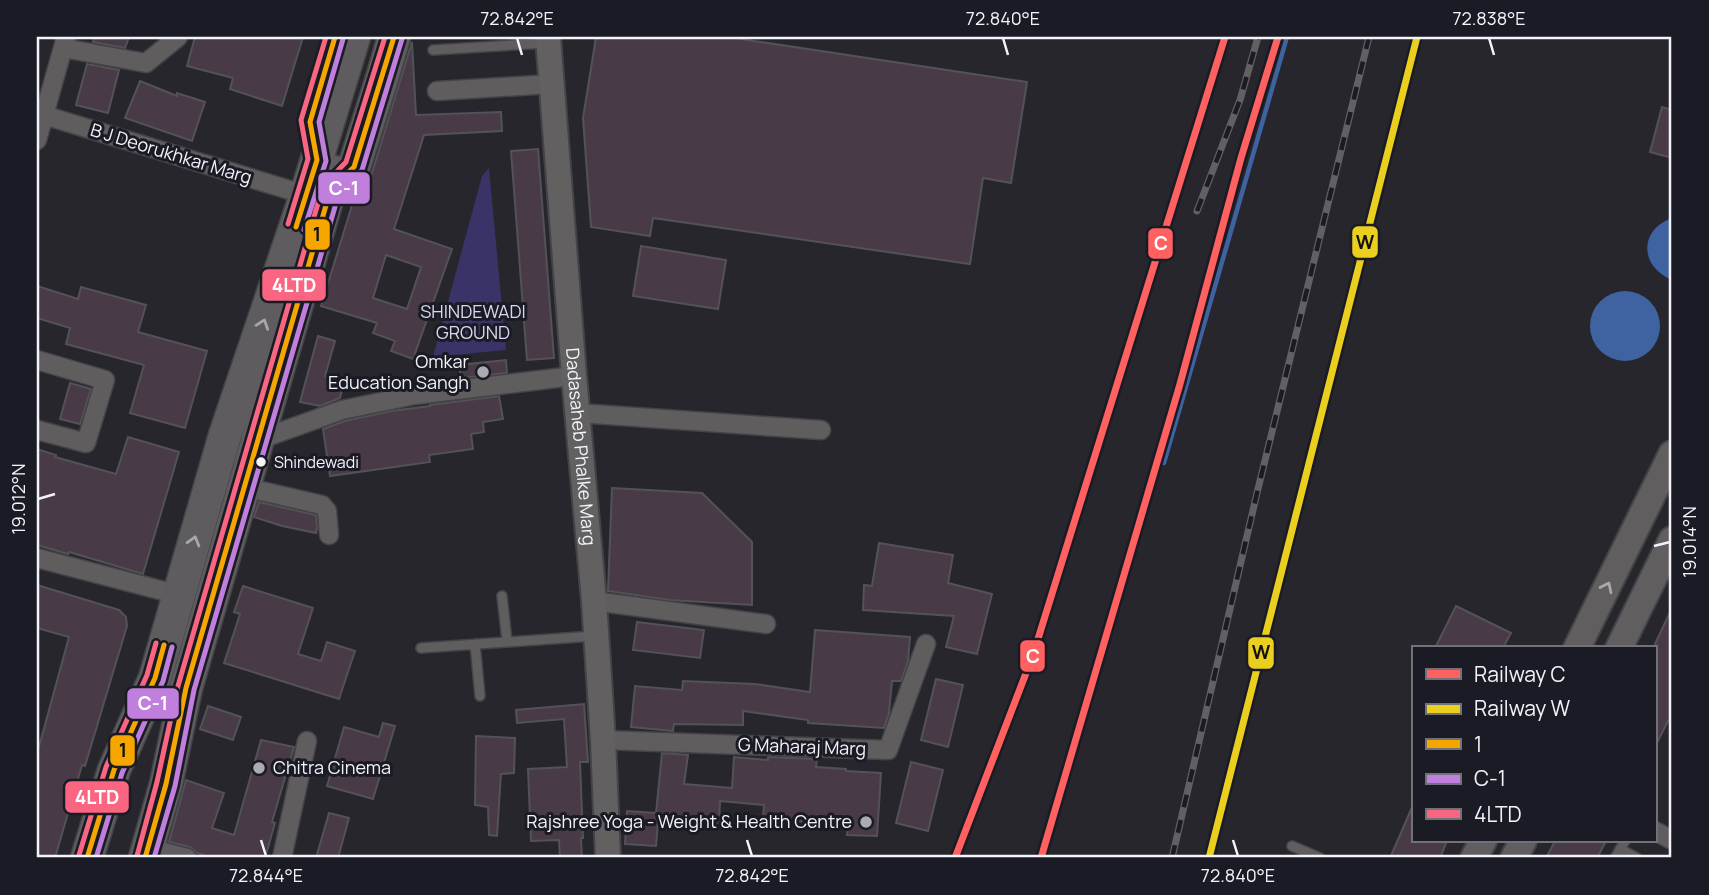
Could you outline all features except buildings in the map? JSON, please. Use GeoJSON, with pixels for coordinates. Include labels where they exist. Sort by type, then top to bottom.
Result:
{"type":"FeatureCollection","features":[{"type":"Feature","properties":{"kind":"highway"},"geometry":{"type":"LineString","coordinates":[[329,145],[310,122],[335,37]]}},
{"type":"Feature","properties":{"kind":"highway"},"geometry":{"type":"LineString","coordinates":[[140,855],[166,784],[186,688],[258,440],[354,37]]}},
{"type":"Feature","properties":{"kind":"highway"},"geometry":{"type":"LineString","coordinates":[[329,145],[375,37]]}},
{"type":"Feature","properties":{"kind":"highway"},"geometry":{"type":"LineString","coordinates":[[140,855],[141,777],[155,677],[225,435],[318,192],[354,167],[394,37]]}},
{"type":"Feature","properties":{"kind":"highway"},"geometry":{"type":"LineString","coordinates":[[87,858],[114,770],[155,677]]}},
{"type":"Feature","properties":{"kind":"highway"},"geometry":{"type":"LineString","coordinates":[[107,858],[141,777],[186,688]]}},
{"type":"Feature","properties":{"kind":"main road"},"geometry":{"type":"LineString","coordinates":[[1578,646],[1672,454]]}},
{"type":"Feature","properties":{"kind":"main road"},"geometry":{"type":"LineString","coordinates":[[1620,646],[1672,540]]}},
{"type":"Feature","properties":{"kind":"main road"},"geometry":{"type":"LineString","coordinates":[[1474,858],[1482,842]]}},
{"type":"Feature","properties":{"kind":"main road"},"geometry":{"type":"LineString","coordinates":[[1514,858],[1522,842]]}},
{"type":"Feature","properties":{"kind":"street"},"geometry":{"type":"LineString","coordinates":[[37,140],[40,114],[65,43],[146,63],[178,37]]}},
{"type":"Feature","properties":{"kind":"street","name":"Dadasaheb Phalke Marg"},"geometry":{"type":"LineString","coordinates":[[549,40],[594,601],[608,858]]}},
{"type":"Feature","properties":{"kind":"street"},"geometry":{"type":"LineString","coordinates":[[438,91],[552,85]]}},
{"type":"Feature","properties":{"kind":"street","name":"B J Deorukhkar Marg"},"geometry":{"type":"LineString","coordinates":[[40,114],[318,192]]}},
{"type":"Feature","properties":{"kind":"street"},"geometry":{"type":"LineString","coordinates":[[37,360],[106,380],[86,443],[37,430]]}},
{"type":"Feature","properties":{"kind":"street"},"geometry":{"type":"LineString","coordinates":[[258,440],[342,410],[379,402],[415,395],[575,376]]}},
{"type":"Feature","properties":{"kind":"street"},"geometry":{"type":"LineString","coordinates":[[578,413],[821,430]]}},
{"type":"Feature","properties":{"kind":"street"},"geometry":{"type":"LineString","coordinates":[[244,487],[322,505],[327,511],[329,535]]}},
{"type":"Feature","properties":{"kind":"street"},"geometry":{"type":"LineString","coordinates":[[37,558],[178,595]]}},
{"type":"Feature","properties":{"kind":"street"},"geometry":{"type":"LineString","coordinates":[[594,601],[766,624]]}},
{"type":"Feature","properties":{"kind":"street","name":"G Maharaj Marg"},"geometry":{"type":"LineString","coordinates":[[603,740],[888,750],[926,644]]}},
{"type":"Feature","properties":{"kind":"street"},"geometry":{"type":"LineString","coordinates":[[282,858],[307,741]]}},
{"type":"Feature","properties":{"kind":"street"},"geometry":{"type":"LineString","coordinates":[[1656,832],[1672,840]]}},
{"type":"Feature","properties":{"kind":"street"},"geometry":{"type":"LineString","coordinates":[[140,855],[187,858]]}},
{"type":"Feature","properties":{"kind":"lane"},"geometry":{"type":"LineString","coordinates":[[433,50],[549,40]]}},
{"type":"Feature","properties":{"kind":"lane"},"geometry":{"type":"LineString","coordinates":[[502,596],[507,641]]}},
{"type":"Feature","properties":{"kind":"lane"},"geometry":{"type":"LineString","coordinates":[[421,648],[596,636]]}},
{"type":"Feature","properties":{"kind":"lane"},"geometry":{"type":"LineString","coordinates":[[475,644],[480,696]]}},
{"type":"Feature","properties":{"kind":"lane"},"geometry":{"type":"LineString","coordinates":[[1292,846],[1320,858]]}},
{"type":"Feature","properties":{"kind":"lane"},"geometry":{"type":"LineString","coordinates":[[1620,849],[1637,858]]}},
{"type":"Feature","properties":{"kind":"green space","name":"SHINDEWADI GROUND"},"geometry":{"type":"Polygon","coordinates":[[[489,168],[506,350],[433,357],[482,176],[489,168]]]}},
{"type":"Feature","properties":{"kind":"water"},"geometry":{"type":"Polygon","coordinates":[[[1672,218],[1672,280],[1654,267],[1647,249],[1653,231],[1672,218]]]}},
{"type":"Feature","properties":{"kind":"water"},"geometry":{"type":"Polygon","coordinates":[[[1632,291],[1645,297],[1654,306],[1658,312],[1658,340],[1650,351],[1639,359],[1618,361],[1600,351],[1592,340],[1590,319],[1600,301],[1611,293],[1632,291]]]}},
{"type":"Feature","properties":{"kind":"waterway"},"geometry":{"type":"LineString","coordinates":[[1164,463],[1287,37]]}},
{"type":"Feature","properties":{"kind":"railway"},"geometry":{"type":"LineString","coordinates":[[1197,211],[1240,100],[1258,37]]}},
{"type":"Feature","properties":{"kind":"railway"},"geometry":{"type":"LineString","coordinates":[[1172,858],[1257,493],[1369,37]]}},
{"type":"Feature","properties":{"kind":"rail line","name":"C"},"geometry":{"type":"LineString","coordinates":[[955,858],[1033,655],[1225,37]]}},
{"type":"Feature","properties":{"kind":"rail line","name":"C"},"geometry":{"type":"LineString","coordinates":[[1041,858],[1278,37]]}},
{"type":"Feature","properties":{"kind":"rail line","name":"W"},"geometry":{"type":"LineString","coordinates":[[1209,858],[1417,37]]}},
{"type":"Feature","properties":{"kind":"transit line","name":"4LTD"},"geometry":{"type":"LineString","coordinates":[[288,224],[308,159],[301,120],[326,37]]}},
{"type":"Feature","properties":{"kind":"transit line","name":"1"},"geometry":{"type":"LineString","coordinates":[[296,227],[317,160],[310,122],[335,37]]}},
{"type":"Feature","properties":{"kind":"transit line","name":"4LTD"},"geometry":{"type":"LineString","coordinates":[[137,856],[178,686],[323,186],[346,162],[385,37]]}},
{"type":"Feature","properties":{"kind":"transit line","name":"1"},"geometry":{"type":"LineString","coordinates":[[145,858],[166,784],[186,688],[331,188],[354,167],[394,37]]}},
{"type":"Feature","properties":{"kind":"transit line","name":"C-1"},"geometry":{"type":"LineString","coordinates":[[304,230],[326,161],[319,122],[343,39]]}},
{"type":"Feature","properties":{"kind":"transit line","name":"C-1"},"geometry":{"type":"LineString","coordinates":[[154,858],[175,786],[194,690],[339,193],[362,170],[402,39]]}},
{"type":"Feature","properties":{"kind":"transit line","name":"4LTD"},"geometry":{"type":"LineString","coordinates":[[79,855],[106,767],[147,675],[156,643]]}},
{"type":"Feature","properties":{"kind":"transit line","name":"1"},"geometry":{"type":"LineString","coordinates":[[87,858],[114,770],[155,678],[164,645]]}},
{"type":"Feature","properties":{"kind":"transit line","name":"C-1"},"geometry":{"type":"LineString","coordinates":[[96,858],[122,773],[163,681],[172,647]]}},
{"type":"Feature","properties":{"kind":"place","name":"Omkar Education Sangh"},"geometry":{"type":"Point","coordinates":[483,372]}},
{"type":"Feature","properties":{"kind":"place","name":"Shindewadi"},"geometry":{"type":"Point","coordinates":[261,462]}},
{"type":"Feature","properties":{"kind":"place","name":"Chitra Cinema"},"geometry":{"type":"Point","coordinates":[259,768]}},
{"type":"Feature","properties":{"kind":"place","name":"Rajshree Yoga - Weight & Health Centre"},"geometry":{"type":"Point","coordinates":[866,822]}}]}
